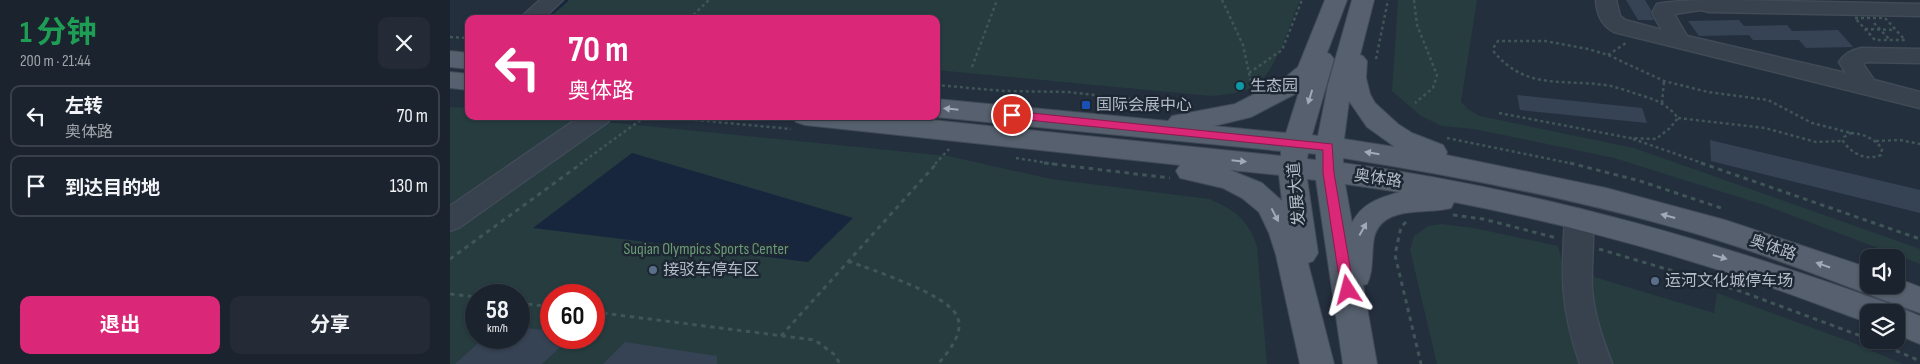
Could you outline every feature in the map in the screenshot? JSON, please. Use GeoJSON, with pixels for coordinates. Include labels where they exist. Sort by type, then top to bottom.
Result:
{"type":"FeatureCollection","features":[{"type":"Feature","properties":{"kind":"main road"},"geometry":{"type":"LineString","coordinates":[[987,124],[1170,123],[1196,121],[1242,111],[1291,86],[1308,71],[1336,0]]}},
{"type":"Feature","properties":{"kind":"main road","name":"发展大道"},"geometry":{"type":"LineString","coordinates":[[1318,364],[1294,156],[1340,0]]}},
{"type":"Feature","properties":{"kind":"main road"},"geometry":{"type":"LineString","coordinates":[[1365,0],[1352,75],[1357,94],[1368,112],[1389,132],[1418,148],[1574,210]]}},
{"type":"Feature","properties":{"kind":"main road","name":"发展大道"},"geometry":{"type":"LineString","coordinates":[[1361,364],[1328,160],[1344,70],[1365,0]]}},
{"type":"Feature","properties":{"kind":"main road"},"geometry":{"type":"LineString","coordinates":[[450,59],[465,60]]}},
{"type":"Feature","properties":{"kind":"main road"},"geometry":{"type":"LineString","coordinates":[[450,80],[465,82]]}},
{"type":"Feature","properties":{"kind":"main road","name":"奥体路"},"geometry":{"type":"LineString","coordinates":[[940,109],[987,124]]}},
{"type":"Feature","properties":{"kind":"main road","name":"奥体路"},"geometry":{"type":"LineString","coordinates":[[802,123],[987,124],[1328,160],[1449,165],[1574,210],[1733,261],[1860,306]]}},
{"type":"Feature","properties":{"kind":"main road"},"geometry":{"type":"LineString","coordinates":[[987,124],[1082,154],[1209,174],[1241,184],[1270,205],[1282,227],[1318,364]]}},
{"type":"Feature","properties":{"kind":"main road"},"geometry":{"type":"LineString","coordinates":[[1361,364],[1355,258],[1359,235],[1378,209],[1391,204],[1415,200],[1449,200],[1574,210]]}},
{"type":"Feature","properties":{"kind":"main road","name":"奥体路"},"geometry":{"type":"LineString","coordinates":[[1574,210],[1725,231],[1860,278]]}},
{"type":"Feature","properties":{"kind":"main road"},"geometry":{"type":"LineString","coordinates":[[1904,294],[1920,300]]}},
{"type":"Feature","properties":{"kind":"main road"},"geometry":{"type":"LineString","coordinates":[[1905,324],[1920,330]]}},
{"type":"Feature","properties":{"kind":"street"},"geometry":{"type":"LineString","coordinates":[[535,15],[553,0]]}},
{"type":"Feature","properties":{"kind":"street"},"geometry":{"type":"LineString","coordinates":[[1606,0],[1612,22],[1622,28],[1920,100]]}},
{"type":"Feature","properties":{"kind":"street"},"geometry":{"type":"LineString","coordinates":[[1680,42],[1663,13],[1664,9],[1701,6],[1866,19],[1920,10]]}},
{"type":"Feature","properties":{"kind":"street"},"geometry":{"type":"LineString","coordinates":[[1866,86],[1850,62],[1861,55],[1904,51]]}},
{"type":"Feature","properties":{"kind":"street"},"geometry":{"type":"LineString","coordinates":[[450,220],[593,120]]}},
{"type":"Feature","properties":{"kind":"street"},"geometry":{"type":"LineString","coordinates":[[1574,210],[1578,303],[1583,327],[1596,364]]}},
{"type":"Feature","properties":{"kind":"path"},"geometry":{"type":"LineString","coordinates":[[693,15],[709,0]]}},
{"type":"Feature","properties":{"kind":"path"},"geometry":{"type":"LineString","coordinates":[[972,67],[997,0]]}},
{"type":"Feature","properties":{"kind":"path"},"geometry":{"type":"LineString","coordinates":[[1222,0],[1244,45],[1253,89],[1264,100]]}},
{"type":"Feature","properties":{"kind":"path"},"geometry":{"type":"LineString","coordinates":[[1249,73],[1282,50],[1302,0]]}},
{"type":"Feature","properties":{"kind":"path"},"geometry":{"type":"LineString","coordinates":[[1374,64],[1388,0]]}},
{"type":"Feature","properties":{"kind":"path"},"geometry":{"type":"LineString","coordinates":[[1414,0],[1417,25],[1437,75],[1433,88],[1415,102]]}},
{"type":"Feature","properties":{"kind":"path"},"geometry":{"type":"LineString","coordinates":[[1866,19],[1885,18],[1906,40],[1904,51]]}},
{"type":"Feature","properties":{"kind":"path"},"geometry":{"type":"LineString","coordinates":[[1866,19],[1904,51]]}},
{"type":"Feature","properties":{"kind":"path"},"geometry":{"type":"LineString","coordinates":[[1866,19],[1880,29],[1896,30]]}},
{"type":"Feature","properties":{"kind":"path"},"geometry":{"type":"LineString","coordinates":[[1866,19],[1875,40],[1904,51]]}},
{"type":"Feature","properties":{"kind":"path"},"geometry":{"type":"LineString","coordinates":[[450,37],[465,38]]}},
{"type":"Feature","properties":{"kind":"path"},"geometry":{"type":"LineString","coordinates":[[1520,40],[1565,44],[1608,55],[1664,81],[1708,92],[1768,100],[1812,123],[1863,135],[1876,141],[1883,152],[1878,157],[1873,158],[1854,152],[1843,141],[1816,142],[1765,128],[1678,118],[1673,110],[1662,103],[1608,86],[1541,81],[1524,77],[1511,70],[1498,59],[1494,52],[1494,46],[1498,41],[1520,40]]}},
{"type":"Feature","properties":{"kind":"path"},"geometry":{"type":"LineString","coordinates":[[1662,103],[1664,81]]}},
{"type":"Feature","properties":{"kind":"path"},"geometry":{"type":"LineString","coordinates":[[940,85],[1004,91],[1068,92],[1190,106]]}},
{"type":"Feature","properties":{"kind":"path"},"geometry":{"type":"LineString","coordinates":[[1499,113],[1630,138],[1920,239]]}},
{"type":"Feature","properties":{"kind":"path"},"geometry":{"type":"LineString","coordinates":[[1630,138],[1656,139],[1670,128],[1678,118]]}},
{"type":"Feature","properties":{"kind":"path"},"geometry":{"type":"LineString","coordinates":[[450,259],[641,120]]}},
{"type":"Feature","properties":{"kind":"path"},"geometry":{"type":"LineString","coordinates":[[738,120],[802,123]]}},
{"type":"Feature","properties":{"kind":"path"},"geometry":{"type":"LineString","coordinates":[[1843,141],[1844,137],[1850,133]]}},
{"type":"Feature","properties":{"kind":"path"},"geometry":{"type":"LineString","coordinates":[[1443,137],[1547,157],[1640,182],[1730,211]]}},
{"type":"Feature","properties":{"kind":"path"},"geometry":{"type":"LineString","coordinates":[[1876,141],[1900,140],[1920,144]]}},
{"type":"Feature","properties":{"kind":"path"},"geometry":{"type":"LineString","coordinates":[[780,336],[953,145],[944,144]]}},
{"type":"Feature","properties":{"kind":"path"},"geometry":{"type":"LineString","coordinates":[[1008,156],[1045,163],[1179,180]]}},
{"type":"Feature","properties":{"kind":"path"},"geometry":{"type":"LineString","coordinates":[[848,261],[933,296],[948,305],[957,316],[958,328],[955,341],[938,364]]}},
{"type":"Feature","properties":{"kind":"path"},"geometry":{"type":"LineString","coordinates":[[450,294],[465,296]]}},
{"type":"Feature","properties":{"kind":"path"},"geometry":{"type":"LineString","coordinates":[[605,313],[814,340],[834,355],[840,364]]}},
{"type":"Feature","properties":{"kind":"path"},"geometry":{"type":"LineString","coordinates":[[1892,349],[1920,361]]}},
{"type":"Feature","properties":{"kind":"green space"},"geometry":{"type":"Polygon","coordinates":[[[556,0],[1300,0],[1278,55],[1259,83],[1243,91],[1211,96],[940,70],[940,15],[538,15],[556,0]]]}},
{"type":"Feature","properties":{"kind":"green space"},"geometry":{"type":"Polygon","coordinates":[[[1398,0],[1477,0],[1461,102],[1469,110],[1480,116],[1634,148],[1920,249],[1920,264],[1905,258],[1905,249],[1880,249],[1764,205],[1614,158],[1474,129],[1442,126],[1421,116],[1392,91],[1398,0]]]}},
{"type":"Feature","properties":{"kind":"green space","name":"Suqian Olympics Sports Center"},"geometry":{"type":"Polygon","coordinates":[[[450,107],[465,108],[465,120],[586,120],[948,156],[1051,179],[1209,199],[1233,211],[1245,223],[1257,247],[1267,364],[450,364],[450,107]]]}},
{"type":"Feature","properties":{"kind":"green space"},"geometry":{"type":"Polygon","coordinates":[[[1441,224],[1474,228],[1558,246],[1563,265],[1594,274],[1594,277],[1714,313],[1717,293],[1851,342],[1860,346],[1860,349],[1868,349],[1903,364],[1437,364],[1410,250],[1414,236],[1428,226],[1441,224]]]}},
{"type":"Feature","properties":{"kind":"water"},"geometry":{"type":"Polygon","coordinates":[[[632,153],[853,218],[808,262],[533,228],[632,153]]]}},
{"type":"Feature","properties":{"kind":"building"},"geometry":{"type":"Polygon","coordinates":[[[1626,0],[1645,0],[1654,20],[1638,20],[1626,0]]]}},
{"type":"Feature","properties":{"kind":"building"},"geometry":{"type":"Polygon","coordinates":[[[1739,20],[1744,26],[1787,25],[1792,31],[1838,30],[1853,47],[1806,48],[1799,40],[1753,40],[1749,35],[1699,36],[1688,21],[1739,20]]]}},
{"type":"Feature","properties":{"kind":"building"},"geometry":{"type":"Polygon","coordinates":[[[1517,95],[1642,108],[1647,123],[1520,110],[1517,95]]]}},
{"type":"Feature","properties":{"kind":"building"},"geometry":{"type":"Polygon","coordinates":[[[1710,140],[1920,190],[1920,213],[1711,161],[1710,140]]]}},
{"type":"Feature","properties":{"kind":"building"},"geometry":{"type":"Polygon","coordinates":[[[530,328],[540,330],[540,349],[558,349],[542,364],[455,364],[472,349],[530,349],[530,328]]]}},
{"type":"Feature","properties":{"kind":"building"},"geometry":{"type":"Polygon","coordinates":[[[625,342],[717,356],[717,364],[603,364],[625,342]]]}},
{"type":"Feature","properties":{"kind":"waterway"},"geometry":{"type":"LineString","coordinates":[[549,15],[566,0]]}},
{"type":"Feature","properties":{"kind":"place","name":"生态园"},"geometry":{"type":"Point","coordinates":[1240,86]}},
{"type":"Feature","properties":{"kind":"place","name":"国际会展中心"},"geometry":{"type":"Point","coordinates":[1086,105]}},
{"type":"Feature","properties":{"kind":"place","name":"接驳车停车区"},"geometry":{"type":"Point","coordinates":[653,270]}},
{"type":"Feature","properties":{"kind":"place","name":"运河文化城停车场"},"geometry":{"type":"Point","coordinates":[1655,281]}},
{"type":"Feature","properties":{"kind":"route"},"geometry":{"type":"LineString","coordinates":[[1012,115],[1328,146],[1329,173],[1348,290]]}}]}
